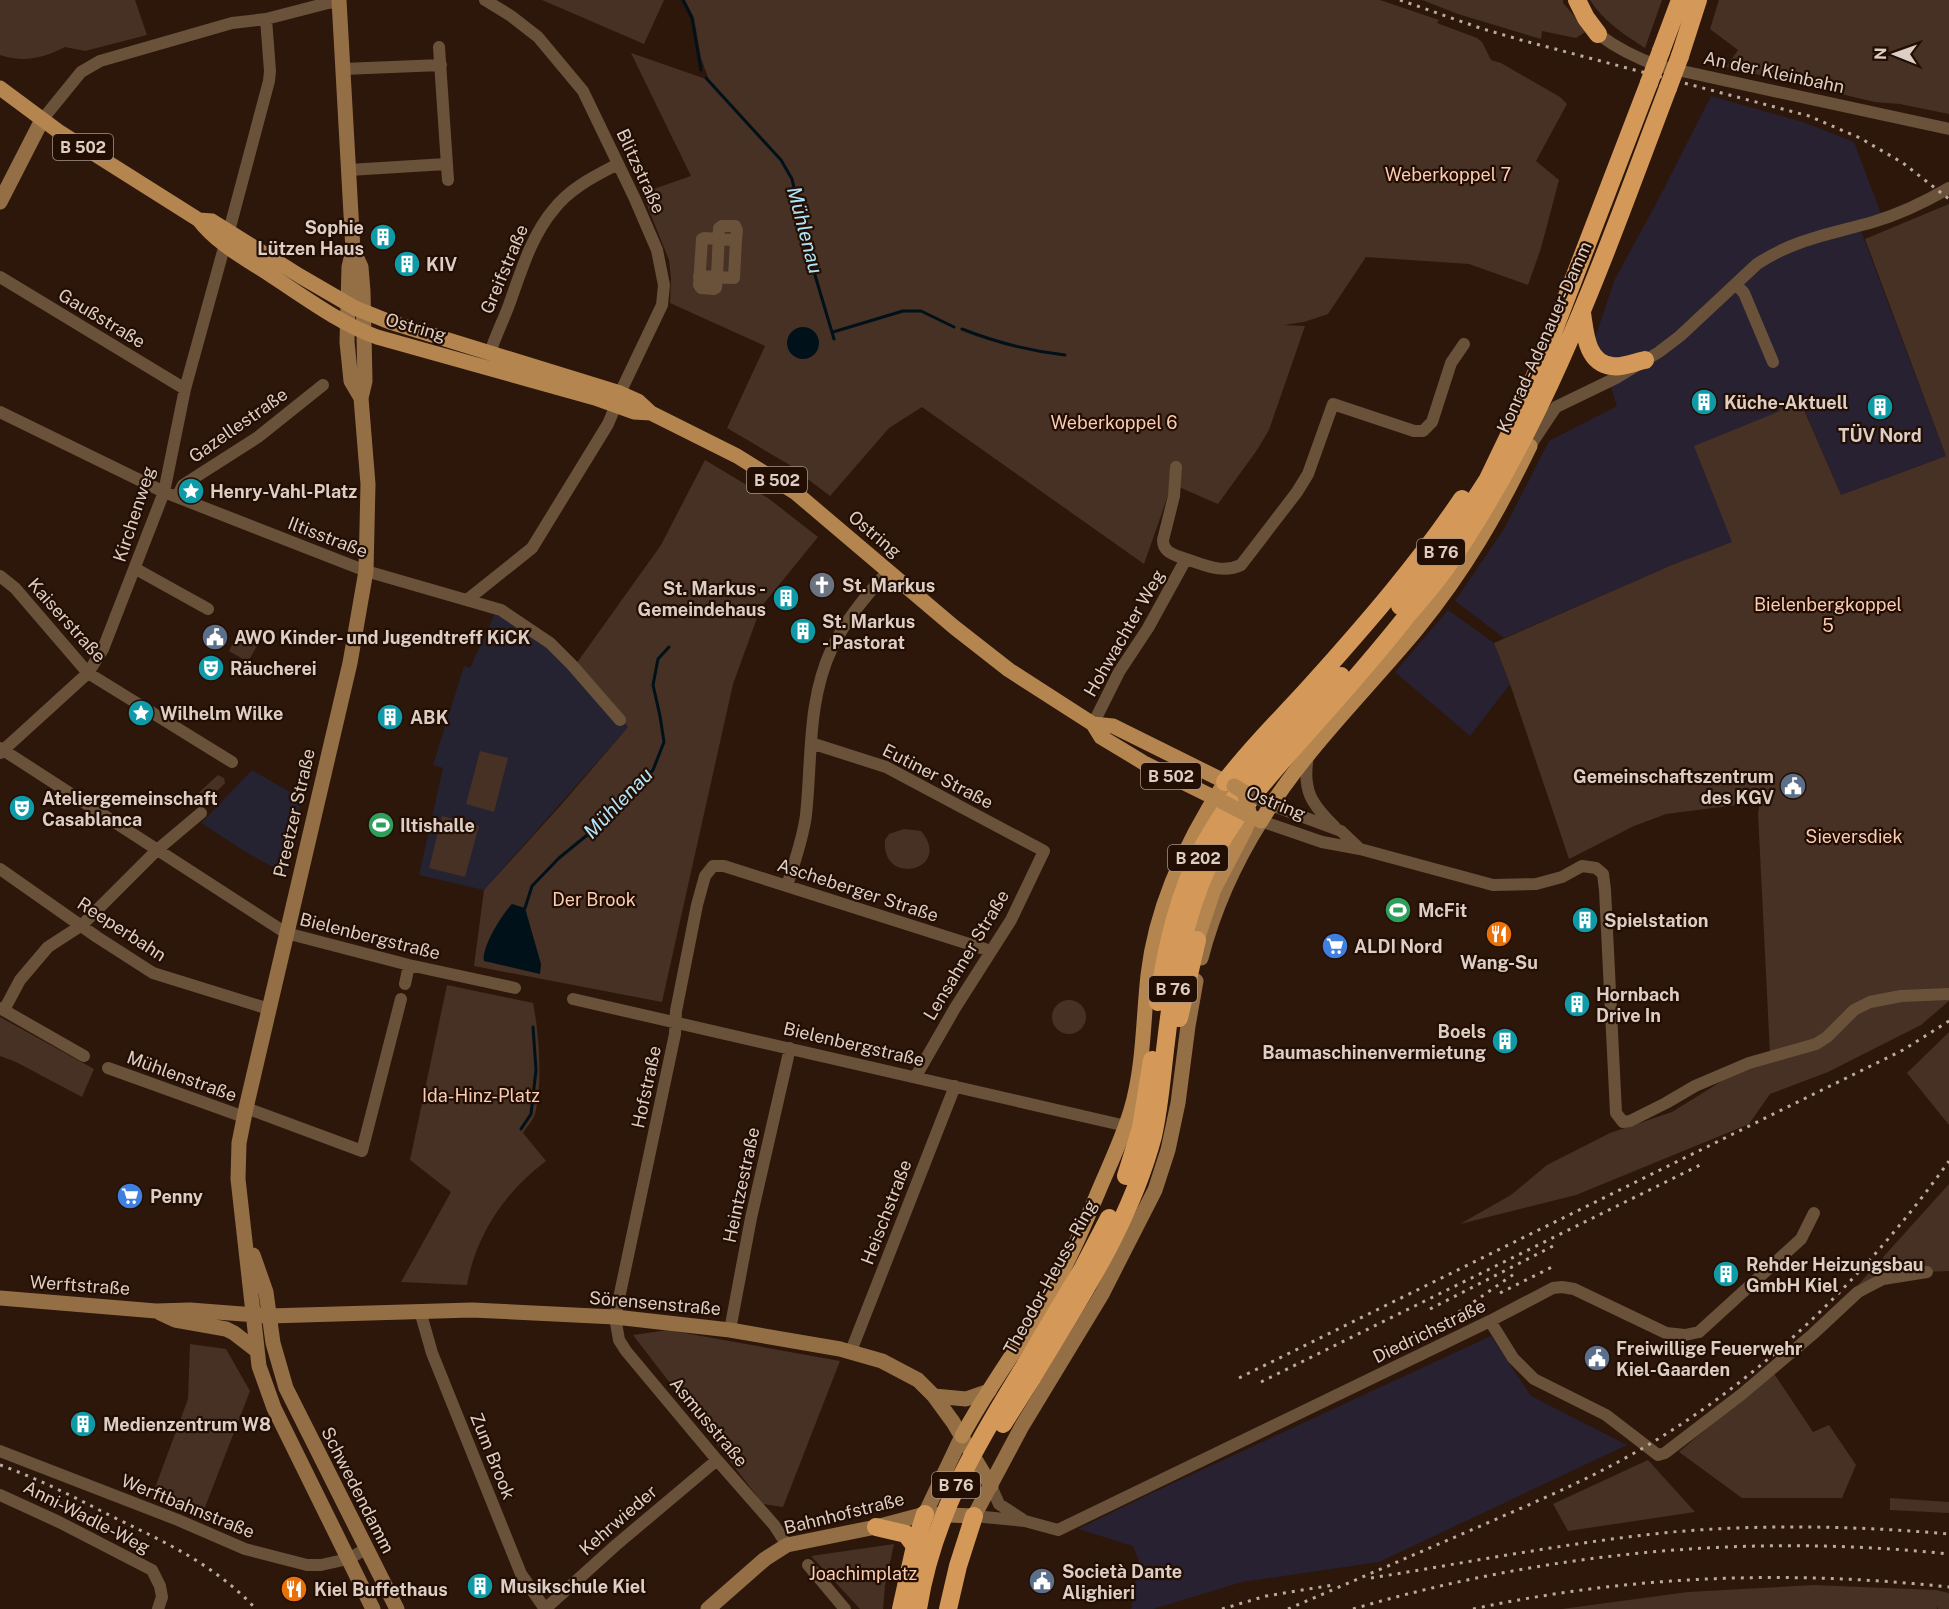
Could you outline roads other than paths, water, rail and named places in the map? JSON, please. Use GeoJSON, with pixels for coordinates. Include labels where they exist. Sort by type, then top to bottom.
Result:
{"type":"FeatureCollection","features":[{"type":"Feature","properties":{"kind":"highway"},"geometry":{"type":"LineString","coordinates":[[1577,0],[1586,18],[1598,34]]}},
{"type":"Feature","properties":{"kind":"highway","name":"Konrad-Adenauer-Damm"},"geometry":{"type":"LineString","coordinates":[[1300,742],[1370,645],[1436,560],[1488,479],[1549,343],[1680,0]]}},
{"type":"Feature","properties":{"kind":"highway","name":"Konrad-Adenauer-Damm"},"geometry":{"type":"LineString","coordinates":[[1300,742],[1376,655],[1446,568],[1486,505],[1551,382],[1611,238],[1680,56],[1698,0]]}},
{"type":"Feature","properties":{"kind":"highway"},"geometry":{"type":"LineString","coordinates":[[1581,310],[1585,339],[1597,360],[1612,366],[1644,360]]}},
{"type":"Feature","properties":{"kind":"highway","name":"B 76"},"geometry":{"type":"LineString","coordinates":[[1234,787],[1245,757],[1315,682],[1367,621],[1408,572],[1460,501],[1506,423],[1530,370],[1549,343]]}},
{"type":"Feature","properties":{"kind":"highway","name":"B 76"},"geometry":{"type":"LineString","coordinates":[[1530,446],[1551,382]]}},
{"type":"Feature","properties":{"kind":"highway","name":"Theodor-Heuss-Ring"},"geometry":{"type":"LineString","coordinates":[[918,1609],[930,1553],[944,1510],[980,1439],[1104,1258],[1128,1208],[1152,1137],[1160,1102],[1175,974],[1185,933],[1209,864],[1236,816],[1300,742]]}},
{"type":"Feature","properties":{"kind":"highway","name":"Theodor-Heuss-Ring"},"geometry":{"type":"LineString","coordinates":[[930,1609],[936,1575],[957,1509],[1095,1248],[1116,1203],[1134,1155],[1147,1095],[1162,973],[1171,933],[1190,875],[1203,846],[1243,785],[1300,742]]}},
{"type":"Feature","properties":{"kind":"highway","name":"B 76"},"geometry":{"type":"LineString","coordinates":[[1166,1046],[1175,1030],[1203,934]]}},
{"type":"Feature","properties":{"kind":"highway"},"geometry":{"type":"LineString","coordinates":[[1134,1155],[1136,1090]]}},
{"type":"Feature","properties":{"kind":"highway","name":"B 76"},"geometry":{"type":"LineString","coordinates":[[901,1609],[915,1546],[925,1514]]}},
{"type":"Feature","properties":{"kind":"highway","name":"B 76"},"geometry":{"type":"LineString","coordinates":[[948,1609],[958,1566],[975,1516]]}},
{"type":"Feature","properties":{"kind":"highway"},"geometry":{"type":"LineString","coordinates":[[876,1527],[906,1534],[915,1546]]}},
{"type":"Feature","properties":{"kind":"main road","name":"Preetzer Straße"},"geometry":{"type":"LineString","coordinates":[[339,1],[353,250],[349,267],[348,304],[351,381],[361,398]]}},
{"type":"Feature","properties":{"kind":"main road","name":"Ostring"},"geometry":{"type":"LineString","coordinates":[[0,88],[42,120],[199,220],[212,221],[227,238],[348,324],[364,332],[618,399],[638,401],[651,413],[737,456],[796,493],[1009,670],[1093,724],[1101,737],[1144,763],[1219,800],[1252,822]]}},
{"type":"Feature","properties":{"kind":"main road"},"geometry":{"type":"LineString","coordinates":[[0,202],[42,120]]}},
{"type":"Feature","properties":{"kind":"main road","name":"Ostring"},"geometry":{"type":"LineString","coordinates":[[227,238],[364,312],[490,353],[618,399]]}},
{"type":"Feature","properties":{"kind":"main road","name":"Preetzer Straße"},"geometry":{"type":"LineString","coordinates":[[253,1318],[246,1235],[238,1179],[239,1143],[350,663],[366,572],[368,484],[361,398],[365,381],[364,312],[361,267],[353,250]]}},
{"type":"Feature","properties":{"kind":"main road","name":"Konrad-Adenauer-Damm"},"geometry":{"type":"LineString","coordinates":[[1266,803],[1285,784],[1300,742],[1417,629],[1460,573],[1506,497],[1530,446]]}},
{"type":"Feature","properties":{"kind":"main road","name":"Ostring"},"geometry":{"type":"LineString","coordinates":[[1093,724],[1113,726],[1234,787]]}},
{"type":"Feature","properties":{"kind":"main road"},"geometry":{"type":"LineString","coordinates":[[1203,934],[1252,822],[1234,787]]}},
{"type":"Feature","properties":{"kind":"main road","name":"B 76"},"geometry":{"type":"LineString","coordinates":[[1219,800],[1234,787]]}},
{"type":"Feature","properties":{"kind":"main road"},"geometry":{"type":"LineString","coordinates":[[925,1514],[962,1436],[1048,1299],[1071,1255],[1126,1126],[1136,1090],[1153,944],[1174,875],[1219,800]]}},
{"type":"Feature","properties":{"kind":"main road"},"geometry":{"type":"LineString","coordinates":[[975,1516],[1022,1426],[1112,1277],[1162,1171],[1178,1103],[1203,934],[1214,889],[1252,822],[1266,803]]}},
{"type":"Feature","properties":{"kind":"main road","name":"Preetzer Straße"},"geometry":{"type":"LineString","coordinates":[[246,1235],[266,1292],[269,1316]]}},
{"type":"Feature","properties":{"kind":"main road","name":"Werftstraße"},"geometry":{"type":"LineString","coordinates":[[0,1298],[156,1311],[190,1310],[253,1318]]}},
{"type":"Feature","properties":{"kind":"main road","name":"Sörensenstraße"},"geometry":{"type":"LineString","coordinates":[[253,1318],[472,1310],[615,1317],[730,1330],[851,1351],[882,1361],[911,1375],[934,1396],[962,1436],[991,1486]]}},
{"type":"Feature","properties":{"kind":"main road","name":"Werftstraße"},"geometry":{"type":"LineString","coordinates":[[156,1311],[175,1320],[226,1329],[256,1350]]}},
{"type":"Feature","properties":{"kind":"main road","name":"Schwedendamm"},"geometry":{"type":"LineString","coordinates":[[269,1316],[273,1343],[286,1388],[397,1609]]}},
{"type":"Feature","properties":{"kind":"main road"},"geometry":{"type":"LineString","coordinates":[[253,1318],[259,1365],[274,1408],[373,1609]]}},
{"type":"Feature","properties":{"kind":"main road","name":"Werftstraße"},"geometry":{"type":"LineString","coordinates":[[226,1329],[253,1318]]}},
{"type":"Feature","properties":{"kind":"main road"},"geometry":{"type":"LineString","coordinates":[[934,1396],[966,1399],[989,1391]]}},
{"type":"Feature","properties":{"kind":"main road","name":"Bahnhofstraße"},"geometry":{"type":"LineString","coordinates":[[708,1609],[765,1559],[787,1545],[876,1527],[925,1514],[975,1516]]}},
{"type":"Feature","properties":{"kind":"street","name":"Blitzstraße"},"geometry":{"type":"LineString","coordinates":[[470,601],[532,548],[608,424],[660,312],[664,285],[657,250],[583,91],[538,37],[485,0]]}},
{"type":"Feature","properties":{"kind":"street"},"geometry":{"type":"LineString","coordinates":[[42,120],[81,72],[100,61],[232,23],[266,19],[339,1]]}},
{"type":"Feature","properties":{"kind":"street","name":"Kirchenweg"},"geometry":{"type":"LineString","coordinates":[[1,751],[88,673],[103,649],[164,492],[185,389],[269,81],[266,19]]}},
{"type":"Feature","properties":{"kind":"street","name":"An der Kleinbahn"},"geometry":{"type":"LineString","coordinates":[[1598,34],[1616,48],[1659,66],[1949,129]]}},
{"type":"Feature","properties":{"kind":"street"},"geometry":{"type":"LineString","coordinates":[[439,47],[448,180]]}},
{"type":"Feature","properties":{"kind":"street"},"geometry":{"type":"LineString","coordinates":[[343,69],[441,65]]}},
{"type":"Feature","properties":{"kind":"street"},"geometry":{"type":"LineString","coordinates":[[349,170],[446,164]]}},
{"type":"Feature","properties":{"kind":"street","name":"Greifstraße"},"geometry":{"type":"LineString","coordinates":[[490,353],[524,264],[543,224],[555,207],[570,193],[589,179],[618,164]]}},
{"type":"Feature","properties":{"kind":"street"},"geometry":{"type":"LineString","coordinates":[[1530,446],[1556,407],[1618,377],[1680,336],[1757,264],[1785,247],[1809,238],[1891,216],[1949,188]]}},
{"type":"Feature","properties":{"kind":"street"},"geometry":{"type":"LineString","coordinates":[[700,274],[717,274],[735,273],[736,240],[719,239],[702,239],[700,274],[700,287],[716,288],[717,274],[719,239]]}},
{"type":"Feature","properties":{"kind":"street"},"geometry":{"type":"LineString","coordinates":[[701,253],[735,255]]}},
{"type":"Feature","properties":{"kind":"street","name":"Gaußstraße"},"geometry":{"type":"LineString","coordinates":[[0,277],[185,389]]}},
{"type":"Feature","properties":{"kind":"street"},"geometry":{"type":"LineString","coordinates":[[1736,284],[1744,293],[1773,362]]}},
{"type":"Feature","properties":{"kind":"street","name":"Hohwachter Weg"},"geometry":{"type":"LineString","coordinates":[[1176,466],[1174,496],[1163,547],[1167,552],[1186,559],[1221,570],[1231,570],[1241,565],[1308,474],[1333,404],[1414,431],[1423,431],[1432,422],[1451,363],[1464,344]]}},
{"type":"Feature","properties":{"kind":"street","name":"Gazellestraße"},"geometry":{"type":"LineString","coordinates":[[177,496],[183,485],[258,437],[323,385]]}},
{"type":"Feature","properties":{"kind":"street","name":"Iltisstraße"},"geometry":{"type":"LineString","coordinates":[[0,412],[164,492],[366,572],[501,610],[550,643],[620,720]]}},
{"type":"Feature","properties":{"kind":"street","name":"Hohwachter Weg"},"geometry":{"type":"LineString","coordinates":[[1093,724],[1119,672],[1148,628],[1186,559]]}},
{"type":"Feature","properties":{"kind":"street"},"geometry":{"type":"LineString","coordinates":[[136,569],[208,609]]}},
{"type":"Feature","properties":{"kind":"street"},"geometry":{"type":"LineString","coordinates":[[788,886],[806,816],[813,709],[832,648],[850,617],[888,571]]}},
{"type":"Feature","properties":{"kind":"street","name":"Kaiserstraße"},"geometry":{"type":"LineString","coordinates":[[0,576],[15,588],[88,673],[232,762]]}},
{"type":"Feature","properties":{"kind":"street","name":"Ostring"},"geometry":{"type":"LineString","coordinates":[[1300,742],[1306,768],[1306,786],[1318,810],[1360,849]]}},
{"type":"Feature","properties":{"kind":"street","name":"Eutiner Straße"},"geometry":{"type":"LineString","coordinates":[[811,743],[886,766],[1044,851]]}},
{"type":"Feature","properties":{"kind":"street","name":"Bielenbergstraße"},"geometry":{"type":"LineString","coordinates":[[1,751],[286,933],[409,965],[515,988]]}},
{"type":"Feature","properties":{"kind":"street","name":"Ostring"},"geometry":{"type":"LineString","coordinates":[[1234,787],[1266,803],[1338,830]]}},
{"type":"Feature","properties":{"kind":"street"},"geometry":{"type":"LineString","coordinates":[[84,1056],[2,1009],[20,980],[48,947],[82,925],[157,850],[201,813]]}},
{"type":"Feature","properties":{"kind":"street","name":"Ostring"},"geometry":{"type":"LineString","coordinates":[[1252,822],[1493,885],[1536,884],[1562,877],[1582,866],[1596,868],[1603,874],[1605,890],[1616,1113],[1623,1122],[1630,1121],[1695,1086],[1749,1063],[1816,1044],[1827,1037],[1854,1010],[1869,1002],[1901,996],[1949,994]]}},
{"type":"Feature","properties":{"kind":"street","name":"Lensahner Straße"},"geometry":{"type":"LineString","coordinates":[[916,1076],[1011,920],[1044,851]]}},
{"type":"Feature","properties":{"kind":"street","name":"Ascheberger Straße"},"geometry":{"type":"LineString","coordinates":[[713,866],[724,866],[991,951]]}},
{"type":"Feature","properties":{"kind":"street","name":"Hofstraße"},"geometry":{"type":"LineString","coordinates":[[615,1317],[675,1034],[676,1011],[697,905],[705,876],[713,866]]}},
{"type":"Feature","properties":{"kind":"street","name":"Reeperbahn"},"geometry":{"type":"LineString","coordinates":[[0,869],[153,974],[269,1009]]}},
{"type":"Feature","properties":{"kind":"street"},"geometry":{"type":"LineString","coordinates":[[405,984],[409,965]]}},
{"type":"Feature","properties":{"kind":"street","name":"Mühlenstraße"},"geometry":{"type":"LineString","coordinates":[[108,1068],[362,1151],[401,999]]}},
{"type":"Feature","properties":{"kind":"street","name":"Bielenbergstraße"},"geometry":{"type":"LineString","coordinates":[[573,999],[1126,1126]]}},
{"type":"Feature","properties":{"kind":"street","name":"Heintzestraße"},"geometry":{"type":"LineString","coordinates":[[730,1330],[751,1218],[790,1048]]}},
{"type":"Feature","properties":{"kind":"street","name":"Heischstraße"},"geometry":{"type":"LineString","coordinates":[[851,1351],[956,1086]]}},
{"type":"Feature","properties":{"kind":"street","name":"Diedrichstraße"},"geometry":{"type":"LineString","coordinates":[[975,1516],[1025,1521],[1058,1530],[1490,1321],[1553,1288],[1574,1289],[1666,1333],[1685,1335],[1699,1332],[1801,1239],[1814,1213]]}},
{"type":"Feature","properties":{"kind":"street"},"geometry":{"type":"LineString","coordinates":[[1490,1321],[1513,1358],[1534,1379],[1606,1415],[1658,1455],[1665,1453],[1742,1394],[1813,1334],[1858,1292],[1882,1279],[1927,1272]]}},
{"type":"Feature","properties":{"kind":"street","name":"Zum Brook"},"geometry":{"type":"LineString","coordinates":[[420,1311],[432,1353],[521,1574],[545,1609]]}},
{"type":"Feature","properties":{"kind":"street","name":"Asmusstraße"},"geometry":{"type":"LineString","coordinates":[[615,1317],[619,1340],[626,1351],[774,1525],[787,1545]]}},
{"type":"Feature","properties":{"kind":"street"},"geometry":{"type":"LineString","coordinates":[[274,1408],[286,1388]]}},
{"type":"Feature","properties":{"kind":"street","name":"Werftbahnstraße"},"geometry":{"type":"LineString","coordinates":[[0,1451],[178,1520],[245,1550],[307,1565],[321,1566],[348,1559],[366,1549]]}},
{"type":"Feature","properties":{"kind":"street","name":"Kehrwieder"},"geometry":{"type":"LineString","coordinates":[[545,1609],[717,1460]]}},
{"type":"Feature","properties":{"kind":"street","name":"Diedrichstraße"},"geometry":{"type":"LineString","coordinates":[[991,1486],[999,1504],[1025,1521]]}},
{"type":"Feature","properties":{"kind":"street","name":"Anni-Wadle-Weg"},"geometry":{"type":"LineString","coordinates":[[0,1495],[59,1522],[152,1570],[160,1586],[162,1597],[158,1609]]}},
{"type":"Feature","properties":{"kind":"street"},"geometry":{"type":"LineString","coordinates":[[808,1565],[845,1609]]}},
{"type":"Feature","properties":{"kind":"water"},"geometry":{"type":"Polygon","coordinates":[[[803,327],[815,331],[819,343],[815,355],[803,359],[791,355],[787,343],[791,331],[803,327]]]}},
{"type":"Feature","properties":{"kind":"water"},"geometry":{"type":"Polygon","coordinates":[[[512,904],[525,908],[541,964],[540,974],[484,961],[489,940],[512,904]]]}},
{"type":"Feature","properties":{"kind":"waterway","name":"Mühlenau"},"geometry":{"type":"LineString","coordinates":[[683,0],[692,18],[701,70]]}},
{"type":"Feature","properties":{"kind":"waterway","name":"Mühlenau"},"geometry":{"type":"LineString","coordinates":[[706,78],[781,160],[792,179],[812,265],[834,339]]}},
{"type":"Feature","properties":{"kind":"waterway"},"geometry":{"type":"LineString","coordinates":[[833,332],[903,311],[921,311],[954,327]]}},
{"type":"Feature","properties":{"kind":"waterway","name":"Mühlenau"},"geometry":{"type":"LineString","coordinates":[[962,329],[1013,345],[1065,355]]}},
{"type":"Feature","properties":{"kind":"waterway","name":"Mühlenau"},"geometry":{"type":"LineString","coordinates":[[525,908],[532,886],[559,858],[608,818],[653,770],[664,742],[653,685],[658,659],[669,647]]}},
{"type":"Feature","properties":{"kind":"waterway"},"geometry":{"type":"LineString","coordinates":[[521,1129],[531,1114],[536,1070],[533,1027]]}},
{"type":"Feature","properties":{"kind":"railway"},"geometry":{"type":"LineString","coordinates":[[1400,0],[1521,40],[1809,116],[1860,138],[1903,163],[1949,199]]}},
{"type":"Feature","properties":{"kind":"railway"},"geometry":{"type":"LineString","coordinates":[[1239,1378],[1903,1050],[1949,1021]]}},
{"type":"Feature","properties":{"kind":"railway"},"geometry":{"type":"LineString","coordinates":[[1288,1609],[1577,1483],[1636,1452],[1682,1424],[1726,1393],[1808,1323],[1883,1245],[1949,1161]]}},
{"type":"Feature","properties":{"kind":"railway"},"geometry":{"type":"LineString","coordinates":[[1261,1382],[1702,1164]]}},
{"type":"Feature","properties":{"kind":"railway"},"geometry":{"type":"LineString","coordinates":[[1430,1309],[1557,1244]]}},
{"type":"Feature","properties":{"kind":"railway"},"geometry":{"type":"LineString","coordinates":[[1500,1293],[1554,1266]]}},
{"type":"Feature","properties":{"kind":"railway"},"geometry":{"type":"LineString","coordinates":[[1443,1321],[1514,1274]]}},
{"type":"Feature","properties":{"kind":"railway"},"geometry":{"type":"LineString","coordinates":[[0,1465],[57,1489],[189,1556],[224,1580],[256,1609]]}},
{"type":"Feature","properties":{"kind":"railway"},"geometry":{"type":"LineString","coordinates":[[1371,1578],[1559,1547],[1672,1532],[1811,1527],[1949,1534]]}},
{"type":"Feature","properties":{"kind":"railway"},"geometry":{"type":"LineString","coordinates":[[1353,1609],[1426,1589],[1500,1573],[1648,1552],[1723,1547],[1798,1546],[1874,1548],[1949,1554]]}},
{"type":"Feature","properties":{"kind":"railway"},"geometry":{"type":"LineString","coordinates":[[1473,1609],[1591,1589],[1710,1579],[1830,1578],[1949,1587]]}},
{"type":"Feature","properties":{"kind":"railway"},"geometry":{"type":"LineString","coordinates":[[1222,1609],[1266,1596],[1333,1585]]}},
{"type":"Feature","properties":{"kind":"place","name":"Sophie Lützen Haus"},"geometry":{"type":"Point","coordinates":[383,237]}},
{"type":"Feature","properties":{"kind":"place","name":"KIV"},"geometry":{"type":"Point","coordinates":[407,264]}},
{"type":"Feature","properties":{"kind":"place","name":"Küche-Aktuell"},"geometry":{"type":"Point","coordinates":[1704,402]}},
{"type":"Feature","properties":{"kind":"place","name":"TÜV Nord"},"geometry":{"type":"Point","coordinates":[1880,407]}},
{"type":"Feature","properties":{"kind":"place","name":"Henry-Vahl-Platz"},"geometry":{"type":"Point","coordinates":[191,491]}},
{"type":"Feature","properties":{"kind":"place","name":"St. Markus"},"geometry":{"type":"Point","coordinates":[822,585]}},
{"type":"Feature","properties":{"kind":"place","name":"St. Markus - Gemeindehaus"},"geometry":{"type":"Point","coordinates":[786,598]}},
{"type":"Feature","properties":{"kind":"place","name":"St. Markus - Pastorat"},"geometry":{"type":"Point","coordinates":[803,631]}},
{"type":"Feature","properties":{"kind":"place","name":"AWO Kinder- und Jugendtreff KiCK"},"geometry":{"type":"Point","coordinates":[215,637]}},
{"type":"Feature","properties":{"kind":"place","name":"Räucherei"},"geometry":{"type":"Point","coordinates":[211,668]}},
{"type":"Feature","properties":{"kind":"place","name":"Wilhelm Wilke"},"geometry":{"type":"Point","coordinates":[141,713]}},
{"type":"Feature","properties":{"kind":"place","name":"ABK"},"geometry":{"type":"Point","coordinates":[390,717]}},
{"type":"Feature","properties":{"kind":"place","name":"Gemeinschaftszentrum des KGV"},"geometry":{"type":"Point","coordinates":[1793,786]}},
{"type":"Feature","properties":{"kind":"place","name":"Ateliergemeinschaft Casablanca"},"geometry":{"type":"Point","coordinates":[22,808]}},
{"type":"Feature","properties":{"kind":"place","name":"Iltishalle"},"geometry":{"type":"Point","coordinates":[381,825]}},
{"type":"Feature","properties":{"kind":"place","name":"McFit"},"geometry":{"type":"Point","coordinates":[1398,910]}},
{"type":"Feature","properties":{"kind":"place","name":"Spielstation"},"geometry":{"type":"Point","coordinates":[1585,920]}},
{"type":"Feature","properties":{"kind":"place","name":"Wang-Su"},"geometry":{"type":"Point","coordinates":[1499,934]}},
{"type":"Feature","properties":{"kind":"place","name":"ALDI Nord"},"geometry":{"type":"Point","coordinates":[1335,946]}},
{"type":"Feature","properties":{"kind":"place","name":"Hornbach Drive In"},"geometry":{"type":"Point","coordinates":[1577,1004]}},
{"type":"Feature","properties":{"kind":"place","name":"Boels Baumaschinenvermietung"},"geometry":{"type":"Point","coordinates":[1505,1041]}},
{"type":"Feature","properties":{"kind":"place","name":"Penny"},"geometry":{"type":"Point","coordinates":[130,1196]}},
{"type":"Feature","properties":{"kind":"place","name":"Rehder Heizungsbau GmbH Kiel"},"geometry":{"type":"Point","coordinates":[1726,1274]}},
{"type":"Feature","properties":{"kind":"place","name":"Freiwillige Feuerwehr Kiel-Gaarden"},"geometry":{"type":"Point","coordinates":[1597,1358]}},
{"type":"Feature","properties":{"kind":"place","name":"Medienzentrum W8"},"geometry":{"type":"Point","coordinates":[83,1424]}},
{"type":"Feature","properties":{"kind":"place","name":"Società Dante Alighieri"},"geometry":{"type":"Point","coordinates":[1042,1581]}},
{"type":"Feature","properties":{"kind":"place","name":"Musikschule Kiel"},"geometry":{"type":"Point","coordinates":[480,1586]}},
{"type":"Feature","properties":{"kind":"place","name":"Kiel Buffethaus"},"geometry":{"type":"Point","coordinates":[294,1589]}},
{"type":"Feature","properties":{"kind":"park label","name":"Weberkoppel 7"},"geometry":{"type":"Point","coordinates":[1448,174]}},
{"type":"Feature","properties":{"kind":"park label","name":"Weberkoppel 6"},"geometry":{"type":"Point","coordinates":[1114,422]}},
{"type":"Feature","properties":{"kind":"park label","name":"Bielenbergkoppel 5"},"geometry":{"type":"Point","coordinates":[1828,614]}},
{"type":"Feature","properties":{"kind":"park label","name":"Sieversdiek"},"geometry":{"type":"Point","coordinates":[1854,836]}},
{"type":"Feature","properties":{"kind":"park label","name":"Der Brook"},"geometry":{"type":"Point","coordinates":[594,899]}},
{"type":"Feature","properties":{"kind":"park label","name":"Ida-Hinz-Platz"},"geometry":{"type":"Point","coordinates":[481,1095]}},
{"type":"Feature","properties":{"kind":"park label","name":"Joachimplatz"},"geometry":{"type":"Point","coordinates":[863,1573]}}]}
